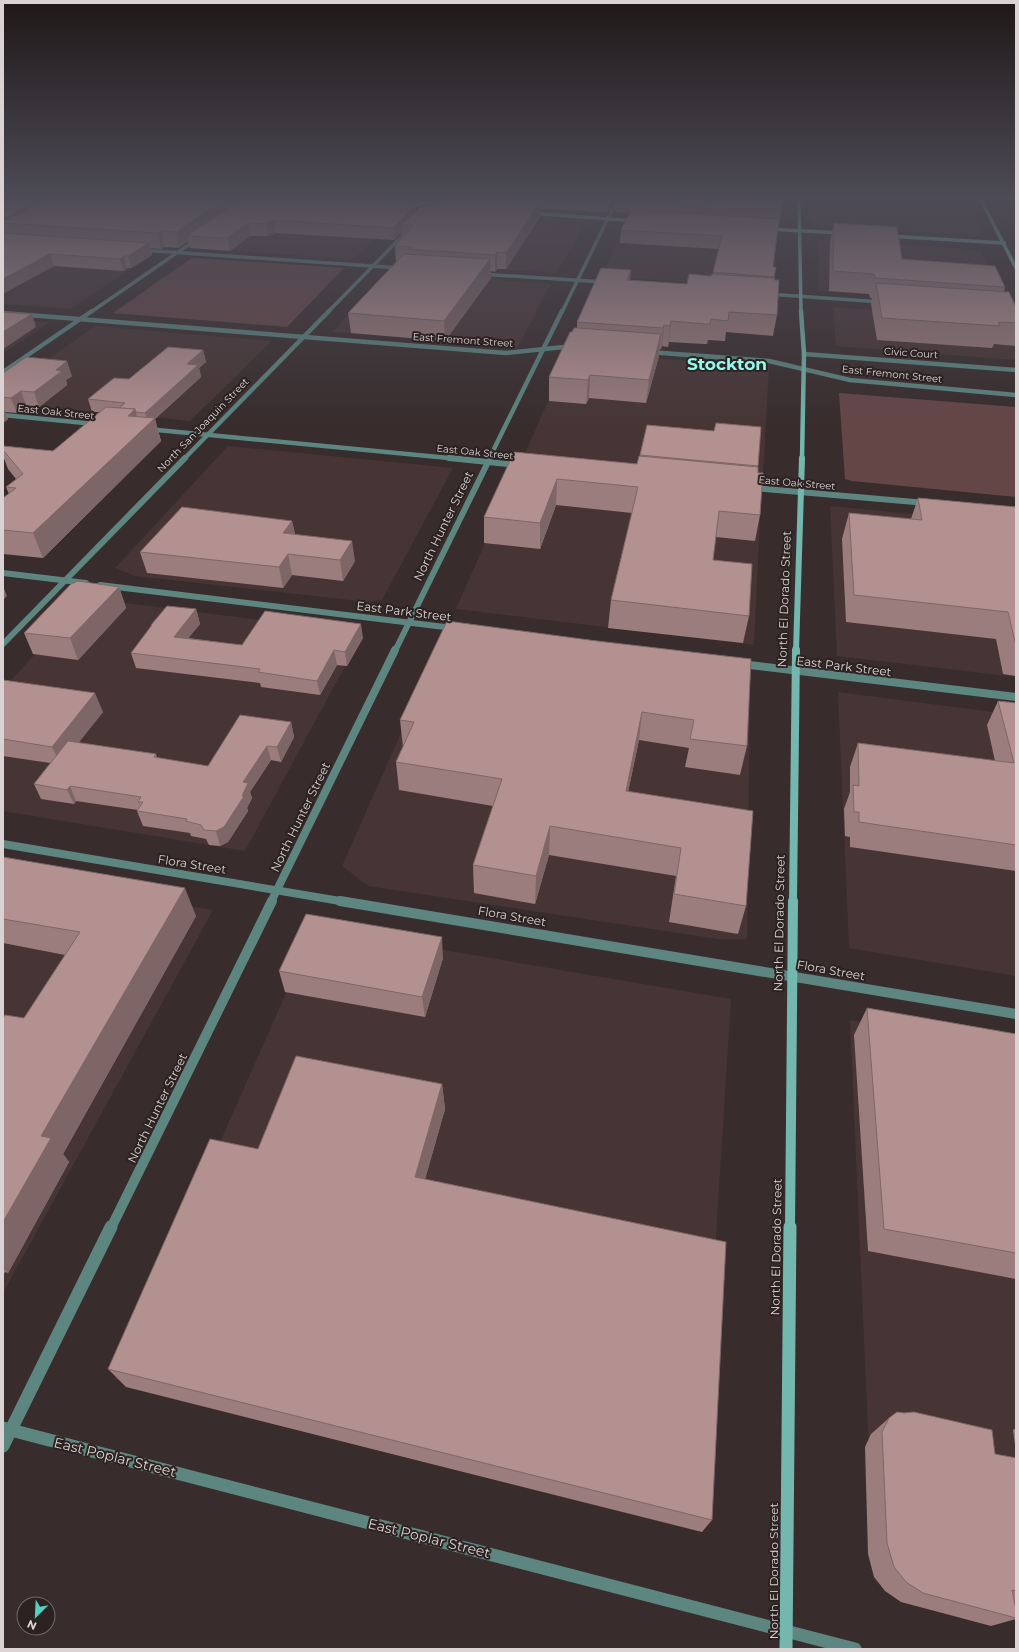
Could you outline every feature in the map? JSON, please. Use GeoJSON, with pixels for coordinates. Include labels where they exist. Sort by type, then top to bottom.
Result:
{"type":"FeatureCollection","features":[{"type":"Feature","properties":{"kind":"main road","name":"North El Dorado Street"},"geometry":{"type":"LineString","coordinates":[[786,1649],[795,671],[802,493],[804,369],[800,275]]}},
{"type":"Feature","properties":{"kind":"street"},"geometry":{"type":"LineString","coordinates":[[3,372],[145,275]]}},
{"type":"Feature","properties":{"kind":"street","name":"North San Joaquin Street"},"geometry":{"type":"LineString","coordinates":[[3,644],[362,275]]}},
{"type":"Feature","properties":{"kind":"street"},"geometry":{"type":"LineString","coordinates":[[494,275],[608,283]]}},
{"type":"Feature","properties":{"kind":"street","name":"North Hunter Street"},"geometry":{"type":"LineString","coordinates":[[3,1446],[7,1429],[278,890],[579,275]]}},
{"type":"Feature","properties":{"kind":"street"},"geometry":{"type":"LineString","coordinates":[[762,293],[886,302]]}},
{"type":"Feature","properties":{"kind":"street","name":"East Fremont Street"},"geometry":{"type":"LineString","coordinates":[[3,313],[506,353],[543,350],[562,346],[578,346]]}},
{"type":"Feature","properties":{"kind":"street","name":"East Fremont Street"},"geometry":{"type":"LineString","coordinates":[[645,351],[769,361],[850,380],[1016,395]]}},
{"type":"Feature","properties":{"kind":"street","name":"Civic Court"},"geometry":{"type":"LineString","coordinates":[[804,354],[1016,370]]}},
{"type":"Feature","properties":{"kind":"street","name":"East Oak Street"},"geometry":{"type":"LineString","coordinates":[[3,415],[103,425]]}},
{"type":"Feature","properties":{"kind":"street","name":"East Oak Street"},"geometry":{"type":"LineString","coordinates":[[142,429],[526,466]]}},
{"type":"Feature","properties":{"kind":"street","name":"East Oak Street"},"geometry":{"type":"LineString","coordinates":[[748,487],[931,504]]}},
{"type":"Feature","properties":{"kind":"street","name":"East Park Street"},"geometry":{"type":"LineString","coordinates":[[3,573],[456,628]]}},
{"type":"Feature","properties":{"kind":"street","name":"East Park Street"},"geometry":{"type":"LineString","coordinates":[[732,663],[1016,697]]}},
{"type":"Feature","properties":{"kind":"street","name":"Flora Street"},"geometry":{"type":"LineString","coordinates":[[3,844],[1016,1014]]}},
{"type":"Feature","properties":{"kind":"street","name":"East Poplar Street"},"geometry":{"type":"LineString","coordinates":[[7,1429],[855,1649]]}},
{"type":"Feature","properties":{"kind":"shaded area"},"geometry":{"type":"Polygon","coordinates":[[[3,275],[121,275],[70,309],[3,304],[3,275]]]}},
{"type":"Feature","properties":{"kind":"shaded area"},"geometry":{"type":"Polygon","coordinates":[[[167,275],[337,275],[287,327],[113,313],[167,275]]]}},
{"type":"Feature","properties":{"kind":"shaded area"},"geometry":{"type":"Polygon","coordinates":[[[383,275],[429,275],[551,284],[518,347],[333,332],[383,275]]]}},
{"type":"Feature","properties":{"kind":"shaded area"},"geometry":{"type":"Polygon","coordinates":[[[602,275],[774,275],[773,288],[602,275]]]}},
{"type":"Feature","properties":{"kind":"shaded area"},"geometry":{"type":"Polygon","coordinates":[[[819,275],[991,275],[1003,303],[819,291],[819,275]]]}},
{"type":"Feature","properties":{"kind":"shaded area"},"geometry":{"type":"Polygon","coordinates":[[[833,307],[1010,320],[1016,335],[1016,360],[836,346],[833,307]]]}},
{"type":"Feature","properties":{"kind":"shaded area"},"geometry":{"type":"Polygon","coordinates":[[[3,319],[50,322],[3,353],[3,319]]]}},
{"type":"Feature","properties":{"kind":"shaded area"},"geometry":{"type":"Polygon","coordinates":[[[95,326],[272,341],[190,421],[3,403],[3,391],[95,326]]]}},
{"type":"Feature","properties":{"kind":"shaded area"},"geometry":{"type":"Polygon","coordinates":[[[570,352],[769,367],[763,476],[755,479],[525,453],[570,352]]]}},
{"type":"Feature","properties":{"kind":"shaded area"},"geometry":{"type":"Polygon","coordinates":[[[839,393],[1016,407],[1016,497],[852,481],[845,479],[839,393]]]}},
{"type":"Feature","properties":{"kind":"shaded area"},"geometry":{"type":"Polygon","coordinates":[[[228,446],[453,468],[382,600],[367,602],[135,576],[115,568],[228,446]]]}},
{"type":"Feature","properties":{"kind":"shaded area"},"geometry":{"type":"Polygon","coordinates":[[[514,477],[761,499],[754,645],[456,609],[514,477]]]}},
{"type":"Feature","properties":{"kind":"shaded area"},"geometry":{"type":"Polygon","coordinates":[[[830,506],[1016,524],[1016,677],[837,656],[830,506]]]}},
{"type":"Feature","properties":{"kind":"shaded area"},"geometry":{"type":"Polygon","coordinates":[[[87,598],[363,633],[245,851],[3,811],[3,689],[87,598]]]}},
{"type":"Feature","properties":{"kind":"shaded area"},"geometry":{"type":"Polygon","coordinates":[[[441,643],[750,682],[747,939],[718,939],[368,886],[342,866],[441,643]]]}},
{"type":"Feature","properties":{"kind":"shaded area"},"geometry":{"type":"Polygon","coordinates":[[[838,692],[1016,715],[1016,976],[849,948],[838,692]]]}},
{"type":"Feature","properties":{"kind":"shaded area"},"geometry":{"type":"Polygon","coordinates":[[[3,874],[213,910],[3,1293],[3,874]]]}},
{"type":"Feature","properties":{"kind":"shaded area"},"geometry":{"type":"Polygon","coordinates":[[[315,928],[731,999],[698,1522],[115,1379],[315,928]]]}},
{"type":"Feature","properties":{"kind":"shaded area"},"geometry":{"type":"Polygon","coordinates":[[[850,1020],[1016,1049],[1016,1604],[874,1568],[850,1020]]]}},
{"type":"Feature","properties":{"kind":"building"},"geometry":{"type":"Polygon","coordinates":[[[3,275],[10,275],[3,279],[3,275]]]}},
{"type":"Feature","properties":{"kind":"building"},"geometry":{"type":"Polygon","coordinates":[[[384,275],[478,275],[444,321],[348,313],[384,275]]]}},
{"type":"Feature","properties":{"kind":"building"},"geometry":{"type":"Polygon","coordinates":[[[598,275],[629,275],[627,280],[687,284],[689,275],[729,275],[775,278],[774,280],[779,280],[777,315],[729,312],[728,321],[711,319],[710,324],[706,324],[671,321],[670,326],[664,325],[663,328],[577,322],[598,275]]]}},
{"type":"Feature","properties":{"kind":"building"},"geometry":{"type":"Polygon","coordinates":[[[751,275],[774,275],[774,277],[751,275]]]}},
{"type":"Feature","properties":{"kind":"building"},"geometry":{"type":"Polygon","coordinates":[[[874,275],[999,275],[1005,287],[875,278],[874,275]]]}},
{"type":"Feature","properties":{"kind":"building"},"geometry":{"type":"Polygon","coordinates":[[[876,283],[1009,292],[1016,307],[1016,323],[998,322],[1000,326],[882,318],[876,283]]]}},
{"type":"Feature","properties":{"kind":"building"},"geometry":{"type":"Polygon","coordinates":[[[3,312],[32,314],[3,332],[3,312]]]}},
{"type":"Feature","properties":{"kind":"building"},"geometry":{"type":"Polygon","coordinates":[[[574,328],[661,334],[649,380],[590,375],[588,380],[549,377],[570,332],[572,332],[574,328]]]}},
{"type":"Feature","properties":{"kind":"building"},"geometry":{"type":"Polygon","coordinates":[[[168,347],[203,350],[187,364],[198,365],[145,413],[136,412],[135,409],[119,408],[125,403],[88,399],[114,378],[129,379],[168,347]]]}},
{"type":"Feature","properties":{"kind":"building"},"geometry":{"type":"Polygon","coordinates":[[[26,357],[67,361],[56,370],[62,371],[34,392],[21,391],[11,398],[3,397],[3,373],[26,357]]]}},
{"type":"Feature","properties":{"kind":"building"},"geometry":{"type":"Polygon","coordinates":[[[106,407],[135,409],[128,416],[155,418],[33,533],[3,530],[3,498],[16,488],[6,487],[23,474],[3,450],[3,446],[53,451],[106,407]]]}},
{"type":"Feature","properties":{"kind":"building"},"geometry":{"type":"Polygon","coordinates":[[[716,423],[761,427],[758,466],[640,455],[647,425],[714,431],[716,423]]]}},
{"type":"Feature","properties":{"kind":"building"},"geometry":{"type":"Polygon","coordinates":[[[514,452],[637,464],[639,456],[758,467],[758,473],[763,473],[760,515],[719,511],[713,560],[752,564],[749,616],[611,600],[638,487],[557,479],[540,523],[484,517],[514,452]]]}},
{"type":"Feature","properties":{"kind":"building"},"geometry":{"type":"Polygon","coordinates":[[[918,498],[1016,507],[1016,646],[1008,612],[854,595],[849,513],[922,520],[918,498]]]}},
{"type":"Feature","properties":{"kind":"building"},"geometry":{"type":"Polygon","coordinates":[[[182,507],[292,521],[283,533],[352,541],[340,560],[288,554],[279,567],[140,552],[182,507]]]}},
{"type":"Feature","properties":{"kind":"building"},"geometry":{"type":"Polygon","coordinates":[[[78,581],[119,587],[70,638],[24,633],[71,584],[78,581]]]}},
{"type":"Feature","properties":{"kind":"building"},"geometry":{"type":"Polygon","coordinates":[[[167,606],[196,609],[174,637],[242,645],[265,611],[361,624],[345,652],[334,650],[317,681],[258,672],[260,669],[131,653],[167,606]]]}},
{"type":"Feature","properties":{"kind":"building"},"geometry":{"type":"Polygon","coordinates":[[[447,621],[597,641],[751,659],[747,746],[690,739],[694,720],[642,712],[626,791],[753,811],[746,906],[674,894],[681,848],[550,826],[536,876],[473,865],[502,779],[396,762],[414,722],[400,720],[447,621]]]}},
{"type":"Feature","properties":{"kind":"building"},"geometry":{"type":"Polygon","coordinates":[[[3,680],[95,693],[52,747],[3,739],[3,680]]]}},
{"type":"Feature","properties":{"kind":"building"},"geometry":{"type":"Polygon","coordinates":[[[998,701],[1016,703],[1016,845],[859,822],[859,812],[854,812],[853,785],[859,786],[858,743],[1014,763],[998,701]]]}},
{"type":"Feature","properties":{"kind":"building"},"geometry":{"type":"Polygon","coordinates":[[[240,715],[291,722],[277,747],[267,746],[243,782],[248,783],[242,796],[244,796],[224,827],[216,831],[204,830],[201,825],[186,821],[187,819],[137,811],[143,802],[138,802],[141,797],[70,786],[67,790],[34,784],[68,741],[156,754],[154,757],[208,766],[240,715]]]}},
{"type":"Feature","properties":{"kind":"building"},"geometry":{"type":"Polygon","coordinates":[[[3,857],[185,888],[41,1136],[51,1138],[3,1222],[3,1018],[5,1015],[24,1018],[80,932],[3,919],[3,857]]]}},
{"type":"Feature","properties":{"kind":"building"},"geometry":{"type":"Polygon","coordinates":[[[306,914],[442,937],[422,997],[279,971],[306,914]]]}},
{"type":"Feature","properties":{"kind":"building"},"geometry":{"type":"Polygon","coordinates":[[[867,1008],[1016,1034],[1016,1253],[884,1229],[867,1008]]]}},
{"type":"Feature","properties":{"kind":"building"},"geometry":{"type":"Polygon","coordinates":[[[296,1056],[442,1084],[415,1177],[726,1242],[712,1520],[108,1369],[210,1139],[258,1149],[296,1056]]]}},
{"type":"Feature","properties":{"kind":"building"},"geometry":{"type":"Polygon","coordinates":[[[897,1412],[914,1412],[992,1430],[995,1454],[1016,1458],[1016,1591],[1012,1590],[1016,1618],[923,1593],[906,1582],[894,1567],[887,1543],[882,1432],[889,1418],[897,1412]]]}},
{"type":"Feature","properties":{"kind":"district","name":"Stockton"},"geometry":{"type":"Point","coordinates":[727,364]}}]}
